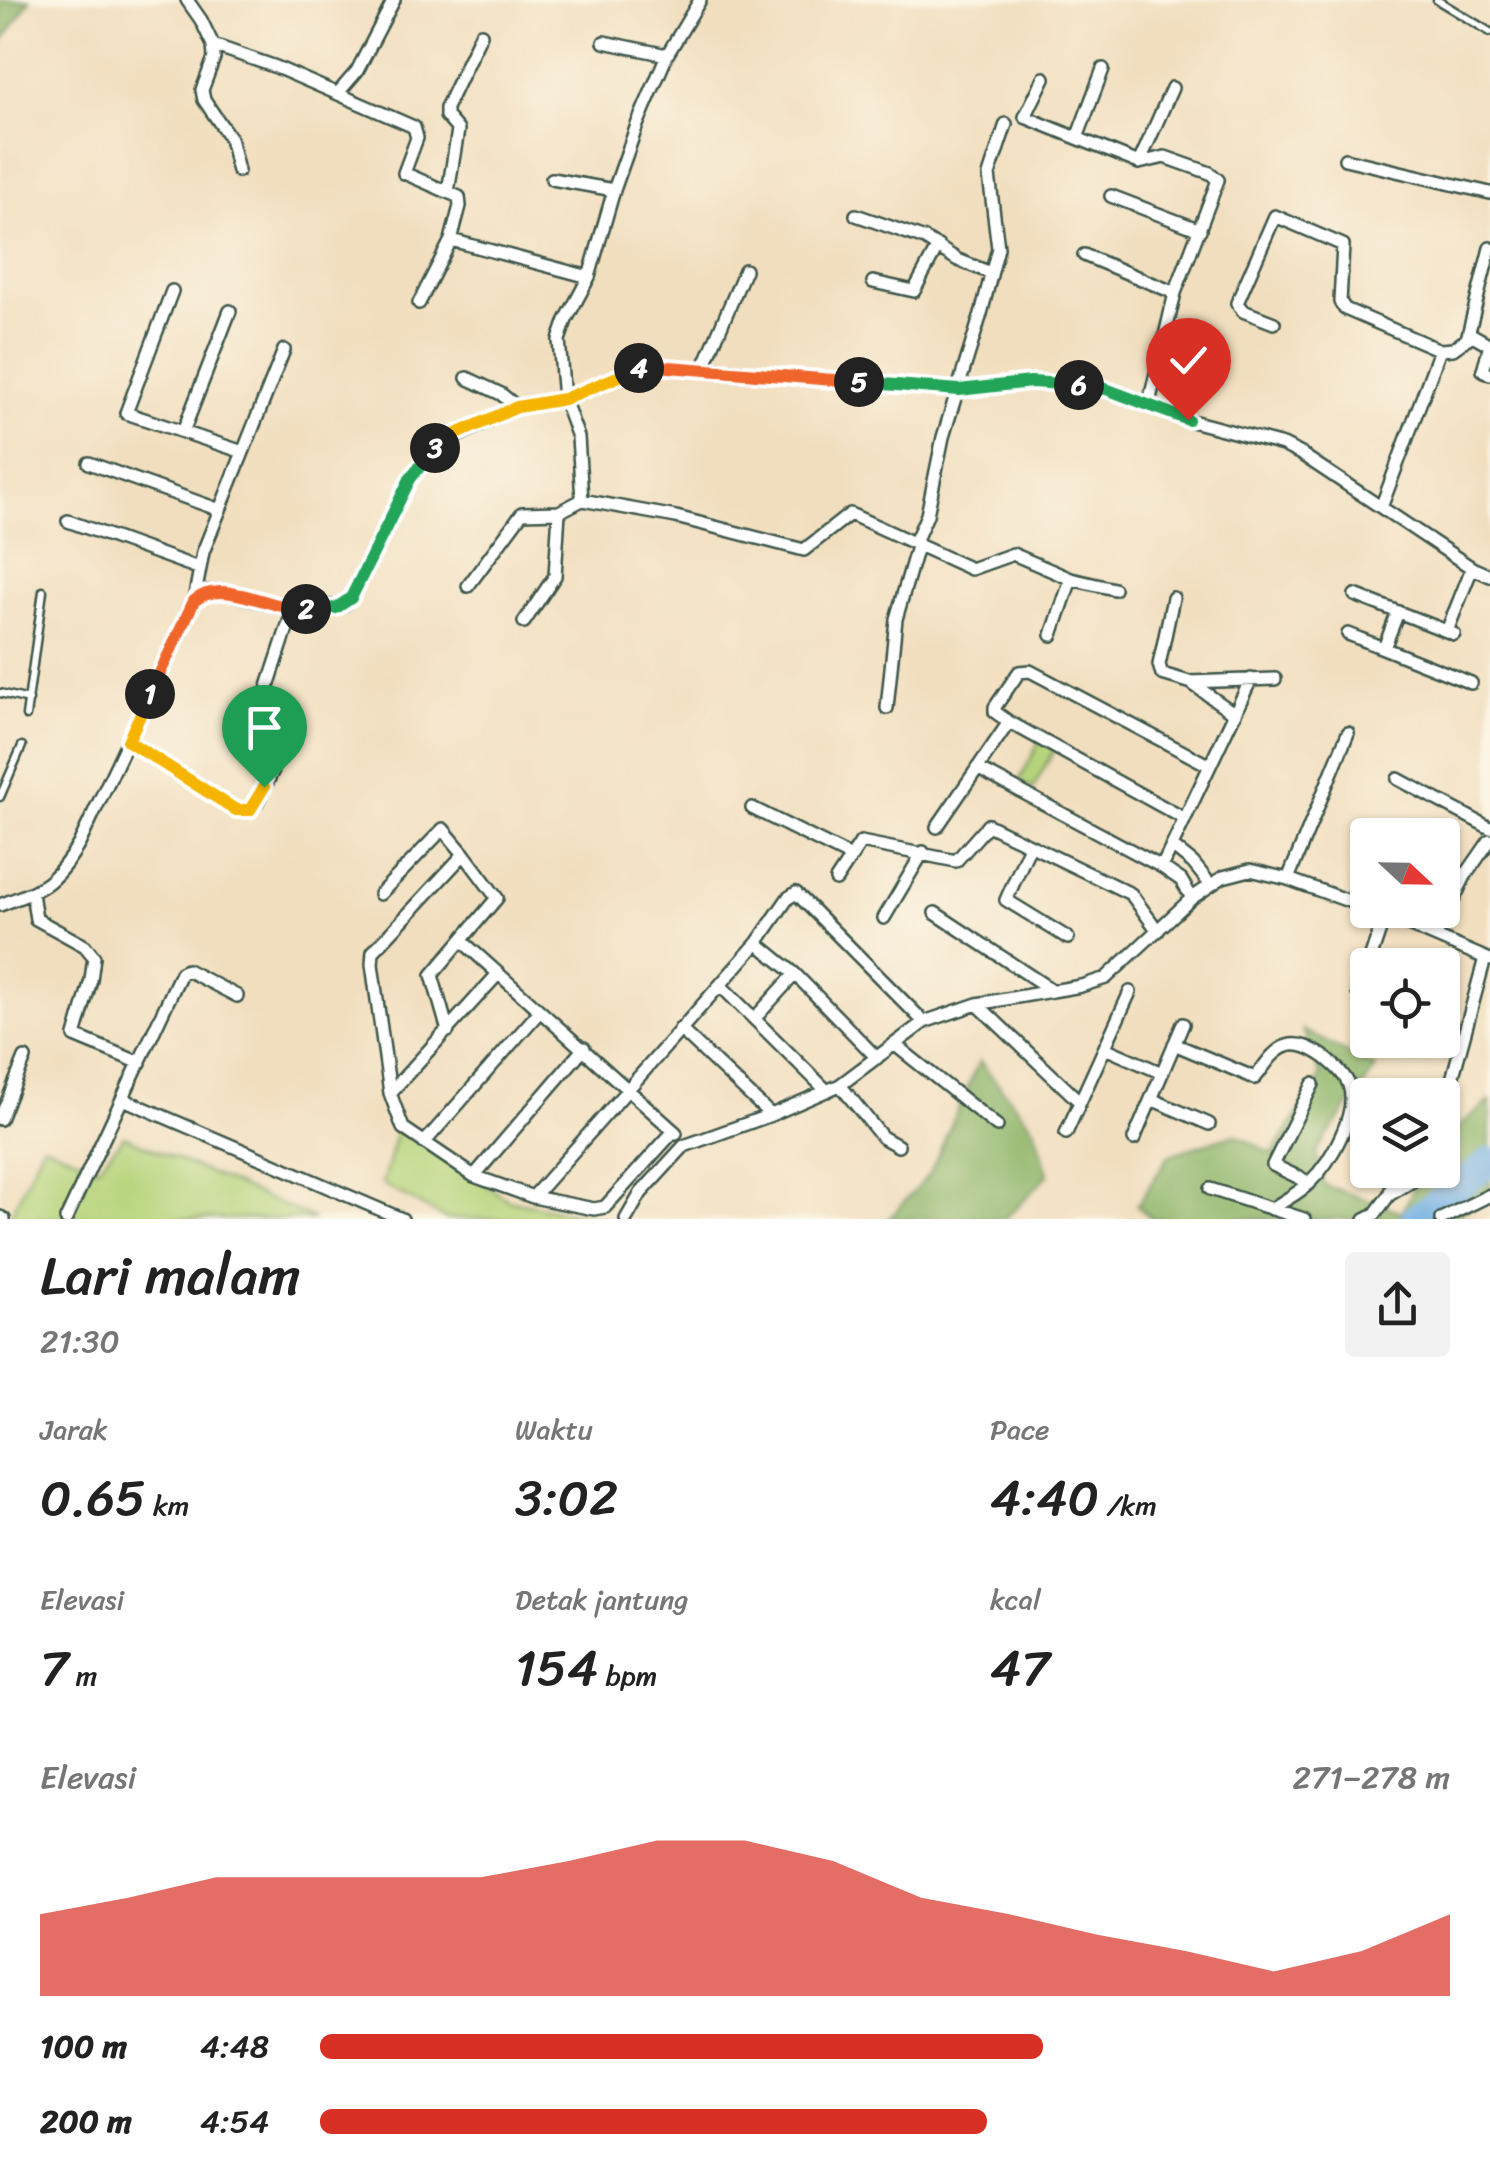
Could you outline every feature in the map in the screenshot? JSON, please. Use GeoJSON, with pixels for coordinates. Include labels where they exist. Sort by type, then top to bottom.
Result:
{"type":"FeatureCollection","features":[{"type":"Feature","properties":{"kind":"street"},"geometry":{"type":"LineString","coordinates":[[186,0],[213,45],[214,58],[202,90],[204,100],[230,138],[238,171]]}},
{"type":"Feature","properties":{"kind":"street"},"geometry":{"type":"LineString","coordinates":[[338,93],[357,71],[394,0]]}},
{"type":"Feature","properties":{"kind":"street"},"geometry":{"type":"LineString","coordinates":[[582,500],[578,436],[564,399],[559,340],[589,278],[614,190],[666,55],[700,0]]}},
{"type":"Feature","properties":{"kind":"street"},"geometry":{"type":"LineString","coordinates":[[448,192],[458,130],[446,116],[446,108],[480,34]]}},
{"type":"Feature","properties":{"kind":"street"},"geometry":{"type":"LineString","coordinates":[[604,42],[666,55]]}},
{"type":"Feature","properties":{"kind":"street"},"geometry":{"type":"LineString","coordinates":[[213,45],[276,67],[414,127],[417,138],[404,173],[460,201],[451,240],[418,304]]}},
{"type":"Feature","properties":{"kind":"street"},"geometry":{"type":"LineString","coordinates":[[1077,138],[1104,68]]}},
{"type":"Feature","properties":{"kind":"street"},"geometry":{"type":"LineString","coordinates":[[1044,78],[1026,117],[1139,163],[1164,157],[1216,176],[1218,186],[1175,293],[1148,404]]}},
{"type":"Feature","properties":{"kind":"street"},"geometry":{"type":"LineString","coordinates":[[1139,163],[1172,88]]}},
{"type":"Feature","properties":{"kind":"street"},"geometry":{"type":"LineString","coordinates":[[887,708],[896,619],[999,236],[990,175],[1006,124]]}},
{"type":"Feature","properties":{"kind":"street"},"geometry":{"type":"LineString","coordinates":[[1345,159],[1490,194]]}},
{"type":"Feature","properties":{"kind":"street"},"geometry":{"type":"LineString","coordinates":[[552,179],[614,190]]}},
{"type":"Feature","properties":{"kind":"street"},"geometry":{"type":"LineString","coordinates":[[1111,196],[1200,230]]}},
{"type":"Feature","properties":{"kind":"street"},"geometry":{"type":"LineString","coordinates":[[856,215],[938,246],[958,260],[991,274]]}},
{"type":"Feature","properties":{"kind":"street"},"geometry":{"type":"LineString","coordinates":[[1274,323],[1243,311],[1238,303],[1274,216],[1343,244],[1340,302],[1345,310],[1440,350],[1464,344],[1490,248]]}},
{"type":"Feature","properties":{"kind":"street"},"geometry":{"type":"LineString","coordinates":[[451,240],[589,278]]}},
{"type":"Feature","properties":{"kind":"street"},"geometry":{"type":"LineString","coordinates":[[873,282],[914,291],[938,246]]}},
{"type":"Feature","properties":{"kind":"street"},"geometry":{"type":"LineString","coordinates":[[1084,255],[1175,293]]}},
{"type":"Feature","properties":{"kind":"street"},"geometry":{"type":"LineString","coordinates":[[702,369],[745,270]]}},
{"type":"Feature","properties":{"kind":"street"},"geometry":{"type":"LineString","coordinates":[[172,291],[126,414],[243,452]]}},
{"type":"Feature","properties":{"kind":"street"},"geometry":{"type":"LineString","coordinates":[[183,432],[230,311]]}},
{"type":"Feature","properties":{"kind":"street"},"geometry":{"type":"LineString","coordinates":[[1469,333],[1490,345],[1483,370],[1490,374]]}},
{"type":"Feature","properties":{"kind":"street"},"geometry":{"type":"LineString","coordinates":[[0,905],[48,886],[64,868],[194,601],[198,568],[284,350]]}},
{"type":"Feature","properties":{"kind":"street"},"geometry":{"type":"LineString","coordinates":[[1382,505],[1440,350]]}},
{"type":"Feature","properties":{"kind":"street"},"geometry":{"type":"LineString","coordinates":[[194,601],[204,592],[220,591],[293,610],[344,605],[410,479],[427,456],[448,438],[517,407],[564,399],[639,368],[656,366],[959,390],[1031,382],[1106,389],[1188,420],[1283,446],[1490,576]]}},
{"type":"Feature","properties":{"kind":"street"},"geometry":{"type":"LineString","coordinates":[[467,378],[501,394],[517,407]]}},
{"type":"Feature","properties":{"kind":"street"},"geometry":{"type":"LineString","coordinates":[[89,464],[220,510]]}},
{"type":"Feature","properties":{"kind":"street"},"geometry":{"type":"LineString","coordinates":[[468,586],[522,513],[559,512],[582,500],[676,517],[800,549],[809,548],[850,514],[970,569],[1014,554],[1072,579],[1114,588]]}},
{"type":"Feature","properties":{"kind":"street"},"geometry":{"type":"LineString","coordinates":[[524,622],[555,576],[559,512]]}},
{"type":"Feature","properties":{"kind":"street"},"geometry":{"type":"LineString","coordinates":[[68,521],[198,568]]}},
{"type":"Feature","properties":{"kind":"street"},"geometry":{"type":"LineString","coordinates":[[1355,595],[1450,633],[1472,568]]}},
{"type":"Feature","properties":{"kind":"street"},"geometry":{"type":"LineString","coordinates":[[1052,635],[1072,579]]}},
{"type":"Feature","properties":{"kind":"street"},"geometry":{"type":"LineString","coordinates":[[1173,598],[1160,670],[1166,678],[1189,682],[1275,679]]}},
{"type":"Feature","properties":{"kind":"street"},"geometry":{"type":"LineString","coordinates":[[257,720],[293,610]]}},
{"type":"Feature","properties":{"kind":"street"},"geometry":{"type":"LineString","coordinates":[[1384,648],[1398,612]]}},
{"type":"Feature","properties":{"kind":"street"},"geometry":{"type":"LineString","coordinates":[[1348,634],[1470,683]]}},
{"type":"Feature","properties":{"kind":"street"},"geometry":{"type":"LineString","coordinates":[[1185,819],[1009,722],[994,707],[1024,670],[1210,766]]}},
{"type":"Feature","properties":{"kind":"street"},"geometry":{"type":"LineString","coordinates":[[1162,868],[1251,679]]}},
{"type":"Feature","properties":{"kind":"street"},"geometry":{"type":"LineString","coordinates":[[1189,682],[1236,714]]}},
{"type":"Feature","properties":{"kind":"street"},"geometry":{"type":"LineString","coordinates":[[937,827],[1009,722]]}},
{"type":"Feature","properties":{"kind":"street"},"geometry":{"type":"LineString","coordinates":[[1288,879],[1348,733]]}},
{"type":"Feature","properties":{"kind":"street"},"geometry":{"type":"LineString","coordinates":[[128,741],[244,812],[258,802],[273,770]]}},
{"type":"Feature","properties":{"kind":"street"},"geometry":{"type":"LineString","coordinates":[[978,768],[1162,868],[1181,880],[1192,898]]}},
{"type":"Feature","properties":{"kind":"street"},"geometry":{"type":"LineString","coordinates":[[1398,779],[1490,828]]}},
{"type":"Feature","properties":{"kind":"street"},"geometry":{"type":"LineString","coordinates":[[752,808],[851,858]]}},
{"type":"Feature","properties":{"kind":"street"},"geometry":{"type":"LineString","coordinates":[[836,880],[860,842],[960,860],[988,826],[1131,894],[1158,931]]}},
{"type":"Feature","properties":{"kind":"street"},"geometry":{"type":"LineString","coordinates":[[380,894],[443,829],[497,898],[432,976],[448,1031]]}},
{"type":"Feature","properties":{"kind":"street"},"geometry":{"type":"LineString","coordinates":[[1436,935],[1465,876],[1490,840]]}},
{"type":"Feature","properties":{"kind":"street"},"geometry":{"type":"LineString","coordinates":[[1030,846],[1006,900],[1068,938]]}},
{"type":"Feature","properties":{"kind":"street"},"geometry":{"type":"LineString","coordinates":[[1172,846],[1210,884]]}},
{"type":"Feature","properties":{"kind":"street"},"geometry":{"type":"LineString","coordinates":[[884,918],[923,852]]}},
{"type":"Feature","properties":{"kind":"street"},"geometry":{"type":"LineString","coordinates":[[464,854],[373,952],[390,1093],[404,1128],[474,1176],[533,1197],[594,1209],[606,1207],[674,1130]]}},
{"type":"Feature","properties":{"kind":"street"},"geometry":{"type":"LineString","coordinates":[[626,1219],[642,1193],[684,1146],[772,1115],[840,1085],[924,1022],[977,1004],[1106,978],[1210,884],[1250,870],[1350,902]]}},
{"type":"Feature","properties":{"kind":"street"},"geometry":{"type":"LineString","coordinates":[[1460,873],[1465,876]]}},
{"type":"Feature","properties":{"kind":"street"},"geometry":{"type":"LineString","coordinates":[[32,893],[36,919],[85,946],[94,956],[75,1036],[140,1064]]}},
{"type":"Feature","properties":{"kind":"street"},"geometry":{"type":"LineString","coordinates":[[533,1197],[757,943],[788,898],[796,893],[924,1022]]}},
{"type":"Feature","properties":{"kind":"street"},"geometry":{"type":"LineString","coordinates":[[936,912],[1053,991]]}},
{"type":"Feature","properties":{"kind":"street"},"geometry":{"type":"LineString","coordinates":[[1418,928],[1488,959],[1453,1078]]}},
{"type":"Feature","properties":{"kind":"street"},"geometry":{"type":"LineString","coordinates":[[462,941],[674,1130],[684,1146]]}},
{"type":"Feature","properties":{"kind":"street"},"geometry":{"type":"LineString","coordinates":[[757,943],[795,974],[878,1058]]}},
{"type":"Feature","properties":{"kind":"street"},"geometry":{"type":"LineString","coordinates":[[66,1219],[184,970],[237,996]]}},
{"type":"Feature","properties":{"kind":"street"},"geometry":{"type":"LineString","coordinates":[[390,1093],[498,974]]}},
{"type":"Feature","properties":{"kind":"street"},"geometry":{"type":"LineString","coordinates":[[756,1017],[795,974]]}},
{"type":"Feature","properties":{"kind":"street"},"geometry":{"type":"LineString","coordinates":[[720,985],[827,1091]]}},
{"type":"Feature","properties":{"kind":"street"},"geometry":{"type":"LineString","coordinates":[[1066,1133],[1130,992]]}},
{"type":"Feature","properties":{"kind":"street"},"geometry":{"type":"LineString","coordinates":[[977,1004],[1080,1102]]}},
{"type":"Feature","properties":{"kind":"street"},"geometry":{"type":"LineString","coordinates":[[424,1143],[540,1011]]}},
{"type":"Feature","properties":{"kind":"street"},"geometry":{"type":"LineString","coordinates":[[1134,1139],[1183,1024]]}},
{"type":"Feature","properties":{"kind":"street"},"geometry":{"type":"LineString","coordinates":[[680,1029],[772,1115]]}},
{"type":"Feature","properties":{"kind":"street"},"geometry":{"type":"LineString","coordinates":[[894,1044],[997,1126]]}},
{"type":"Feature","properties":{"kind":"street"},"geometry":{"type":"LineString","coordinates":[[1174,1044],[1255,1078],[1276,1052],[1290,1044],[1309,1047],[1332,1063],[1349,1085],[1345,1128],[1331,1156],[1310,1183],[1272,1209]]}},
{"type":"Feature","properties":{"kind":"street"},"geometry":{"type":"LineString","coordinates":[[474,1176],[584,1048]]}},
{"type":"Feature","properties":{"kind":"street"},"geometry":{"type":"LineString","coordinates":[[1105,1048],[1162,1074]]}},
{"type":"Feature","properties":{"kind":"street"},"geometry":{"type":"LineString","coordinates":[[0,1119],[25,1058]]}},
{"type":"Feature","properties":{"kind":"street"},"geometry":{"type":"LineString","coordinates":[[1310,1183],[1273,1165],[1313,1084]]}},
{"type":"Feature","properties":{"kind":"street"},"geometry":{"type":"LineString","coordinates":[[840,1085],[882,1136],[898,1146]]}},
{"type":"Feature","properties":{"kind":"street"},"geometry":{"type":"LineString","coordinates":[[123,1099],[402,1219]]}},
{"type":"Feature","properties":{"kind":"street"},"geometry":{"type":"LineString","coordinates":[[1151,1100],[1209,1124]]}},
{"type":"Feature","properties":{"kind":"street"},"geometry":{"type":"LineString","coordinates":[[1365,1219],[1376,1214],[1392,1188]]}},
{"type":"Feature","properties":{"kind":"street"},"geometry":{"type":"LineString","coordinates":[[1390,1195],[1401,1188]]}},
{"type":"Feature","properties":{"kind":"street"},"geometry":{"type":"LineString","coordinates":[[1210,1189],[1304,1219]]}},
{"type":"Feature","properties":{"kind":"street"},"geometry":{"type":"LineString","coordinates":[[1442,1219],[1490,1195]]}},
{"type":"Feature","properties":{"kind":"lane"},"geometry":{"type":"LineString","coordinates":[[1437,0],[1490,32]]}},
{"type":"Feature","properties":{"kind":"lane"},"geometry":{"type":"LineString","coordinates":[[26,716],[43,591]]}},
{"type":"Feature","properties":{"kind":"lane"},"geometry":{"type":"LineString","coordinates":[[0,692],[28,700]]}},
{"type":"Feature","properties":{"kind":"lane"},"geometry":{"type":"LineString","coordinates":[[0,797],[22,746]]}},
{"type":"Feature","properties":{"kind":"green space"},"geometry":{"type":"Polygon","coordinates":[[[0,0],[30,0],[0,45],[0,0]]]}},
{"type":"Feature","properties":{"kind":"green space"},"geometry":{"type":"Polygon","coordinates":[[[1040,741],[1055,748],[1033,788],[1019,781],[1040,741]]]}},
{"type":"Feature","properties":{"kind":"green space"},"geometry":{"type":"Polygon","coordinates":[[[1303,1030],[1350,1054],[1350,1058],[1376,1068],[1369,1078],[1350,1078],[1350,1104],[1316,1152],[1324,1185],[1402,1212],[1414,1188],[1460,1188],[1460,1125],[1490,1101],[1490,1198],[1450,1219],[1152,1219],[1137,1206],[1169,1155],[1235,1134],[1273,1154],[1321,1076],[1303,1030]]]}},
{"type":"Feature","properties":{"kind":"green space"},"geometry":{"type":"Polygon","coordinates":[[[979,1061],[1036,1130],[1048,1175],[1005,1219],[889,1219],[930,1173],[979,1061]]]}},
{"type":"Feature","properties":{"kind":"green space"},"geometry":{"type":"Polygon","coordinates":[[[399,1123],[508,1200],[602,1219],[446,1219],[382,1184],[399,1123]]]}},
{"type":"Feature","properties":{"kind":"green space"},"geometry":{"type":"Polygon","coordinates":[[[124,1136],[314,1219],[9,1219],[43,1144],[98,1167],[124,1136]]]}},
{"type":"Feature","properties":{"kind":"waterway"},"geometry":{"type":"LineString","coordinates":[[1414,1219],[1490,1161]]}},
{"type":"Feature","properties":{"kind":"route"},"geometry":{"type":"LineString","coordinates":[[264,787],[250,810],[236,810],[128,741],[194,601],[204,592],[220,591],[293,610],[344,605],[410,479],[427,456],[448,438],[517,407],[564,399],[639,368],[656,366],[959,390],[1031,382],[1070,384],[1106,389],[1188,420]]}}]}
